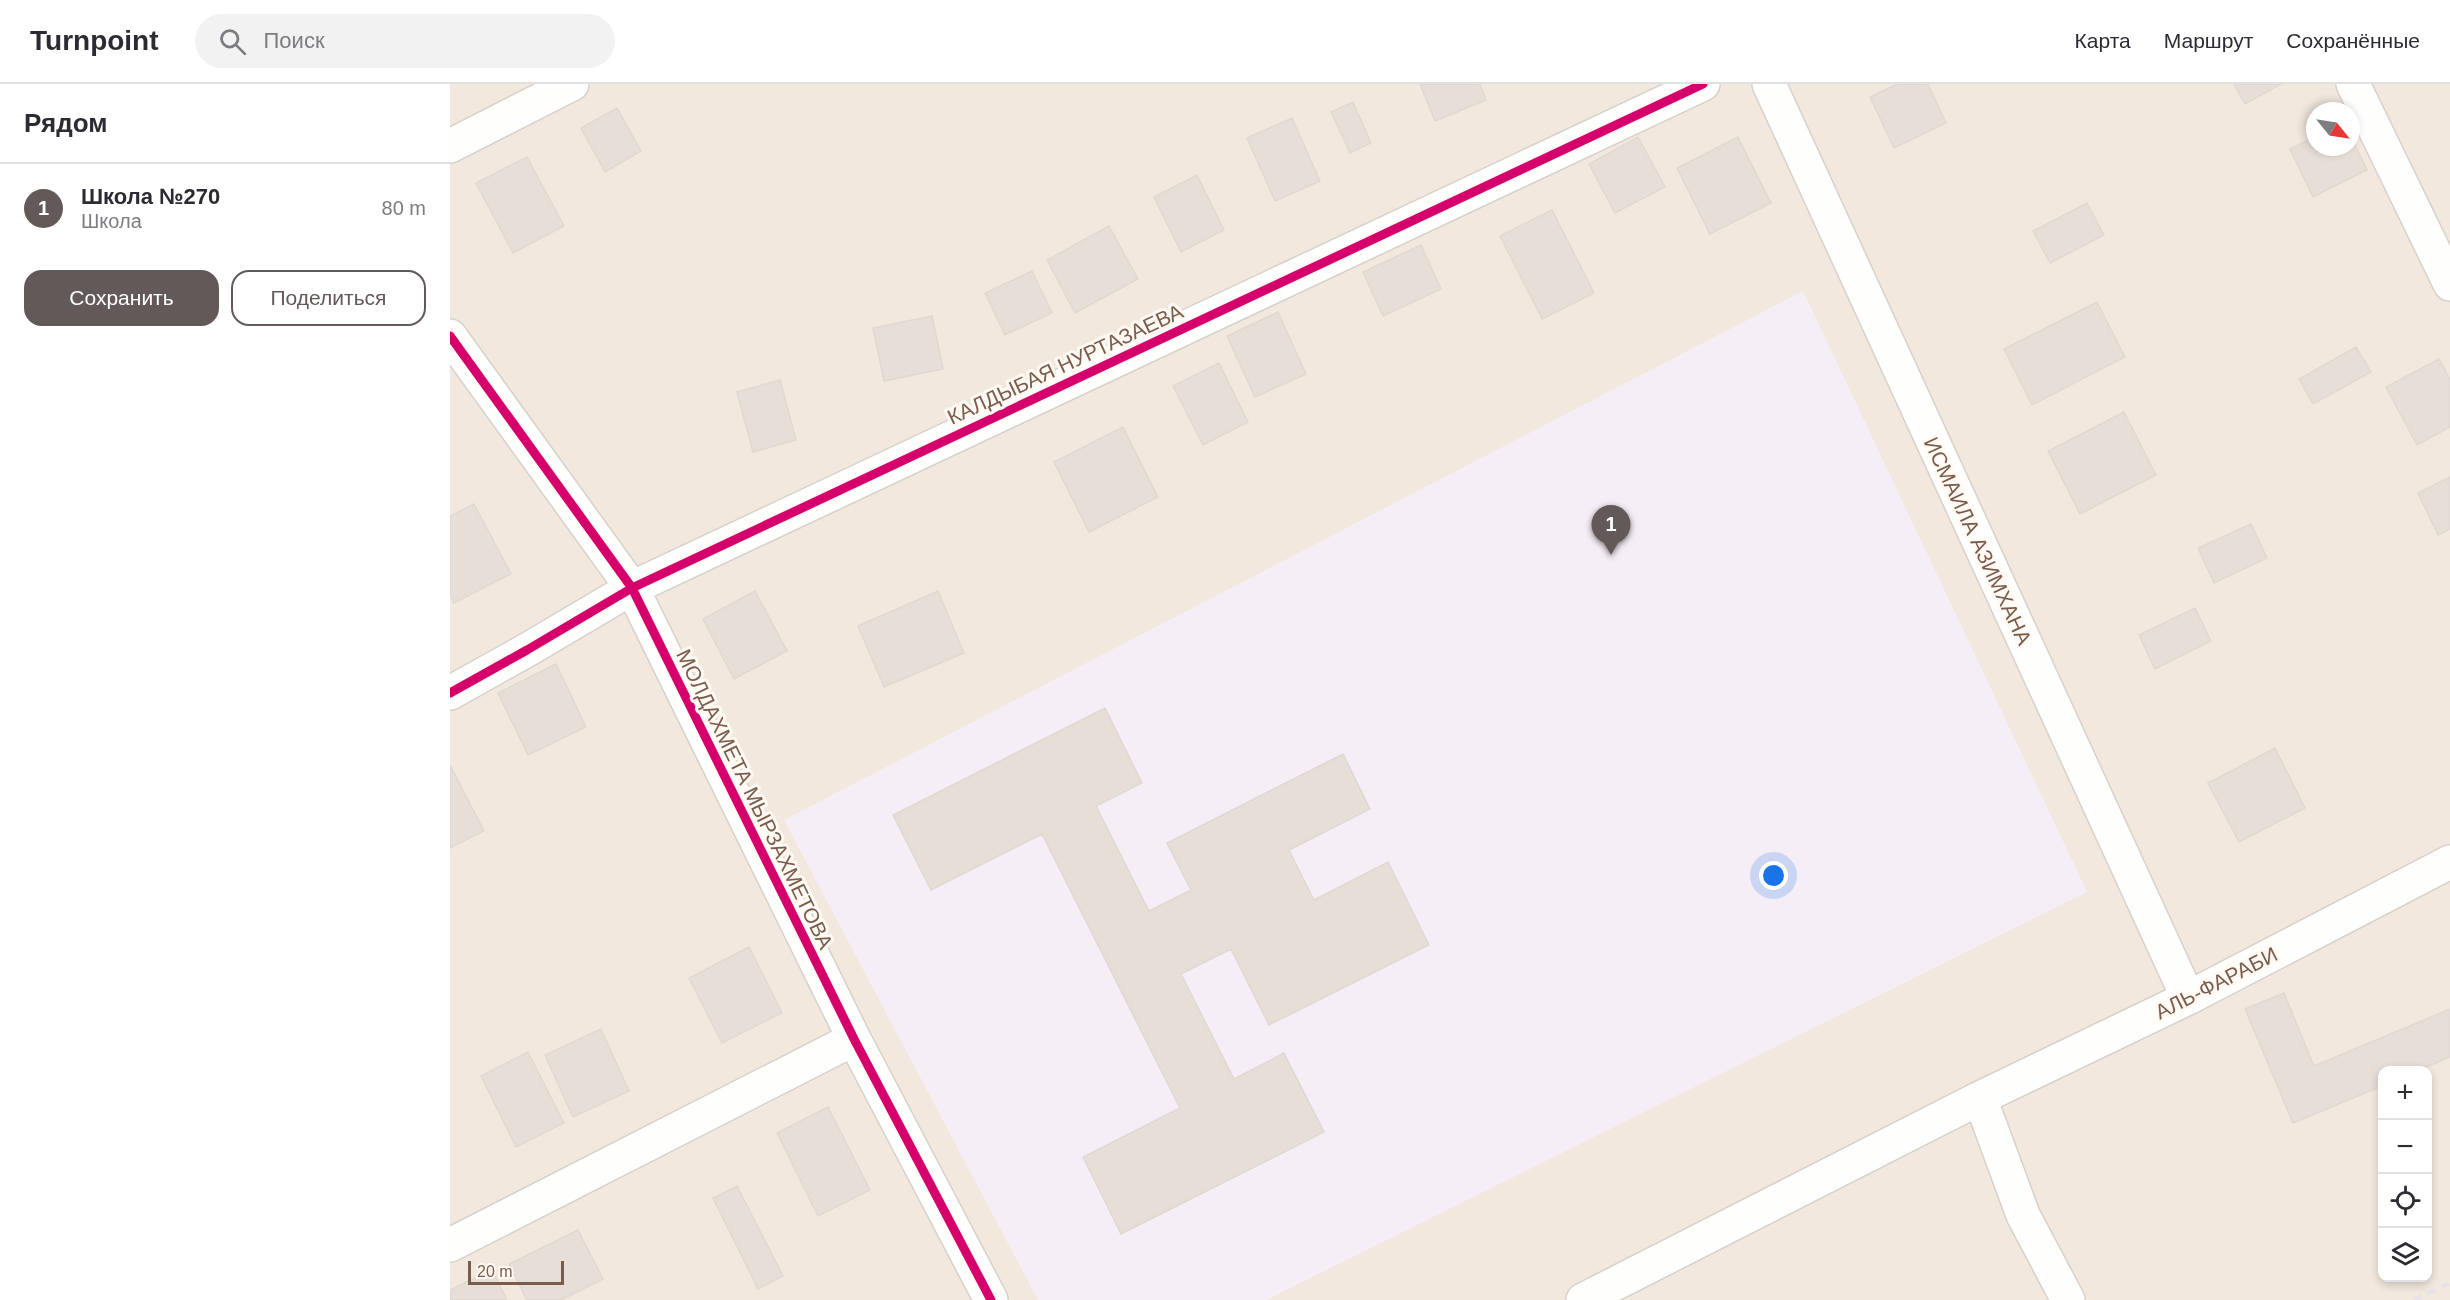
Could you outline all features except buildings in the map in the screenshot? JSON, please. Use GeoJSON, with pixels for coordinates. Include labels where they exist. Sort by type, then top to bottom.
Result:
{"type":"FeatureCollection","features":[{"type":"Feature","properties":{"kind":"street"},"geometry":{"type":"LineString","coordinates":[[450,146],[572,84]]}},
{"type":"Feature","properties":{"kind":"street","name":"КАЛДЫБАЯ НУРТАЗАЕВА"},"geometry":{"type":"LineString","coordinates":[[450,693],[632,588],[1703,84]]}},
{"type":"Feature","properties":{"kind":"street","name":"ИСМАИЛА АЗИМХАНА"},"geometry":{"type":"LineString","coordinates":[[1768,84],[2188,998]]}},
{"type":"Feature","properties":{"kind":"street"},"geometry":{"type":"LineString","coordinates":[[2353,84],[2450,284]]}},
{"type":"Feature","properties":{"kind":"street","name":"МОЛДАХМЕТА МЫРЗАХМЕТОВА"},"geometry":{"type":"LineString","coordinates":[[450,336],[632,588],[854,1039],[991,1300]]}},
{"type":"Feature","properties":{"kind":"street","name":"АЛЬ-ФАРАБИ"},"geometry":{"type":"LineString","coordinates":[[1583,1300],[1980,1098],[2188,998],[2450,862]]}},
{"type":"Feature","properties":{"kind":"street"},"geometry":{"type":"LineString","coordinates":[[450,1245],[854,1039]]}},
{"type":"Feature","properties":{"kind":"street"},"geometry":{"type":"LineString","coordinates":[[1980,1098],[2023,1215],[2068,1300]]}},
{"type":"Feature","properties":{"kind":"shaded area"},"geometry":{"type":"Polygon","coordinates":[[[450,84],[2450,84],[2450,1300],[450,1300],[450,84]]]}},
{"type":"Feature","properties":{"kind":"shaded area"},"geometry":{"type":"Polygon","coordinates":[[[1803,291],[2087,892],[1266,1300],[1038,1300],[784,820],[1803,291]]]}},
{"type":"Feature","properties":{"kind":"railway"},"geometry":{"type":"LineString","coordinates":[[2414,1300],[2450,1283]]}},
{"type":"Feature","properties":{"kind":"cycle path"},"geometry":{"type":"LineString","coordinates":[[450,693],[632,588],[1703,84]]}},
{"type":"Feature","properties":{"kind":"cycle path"},"geometry":{"type":"LineString","coordinates":[[450,336],[632,588],[854,1039],[991,1300]]}},
{"type":"Feature","properties":{"kind":"place","name":"Школа №270"},"geometry":{"type":"Point","coordinates":[1611,555]}}]}
